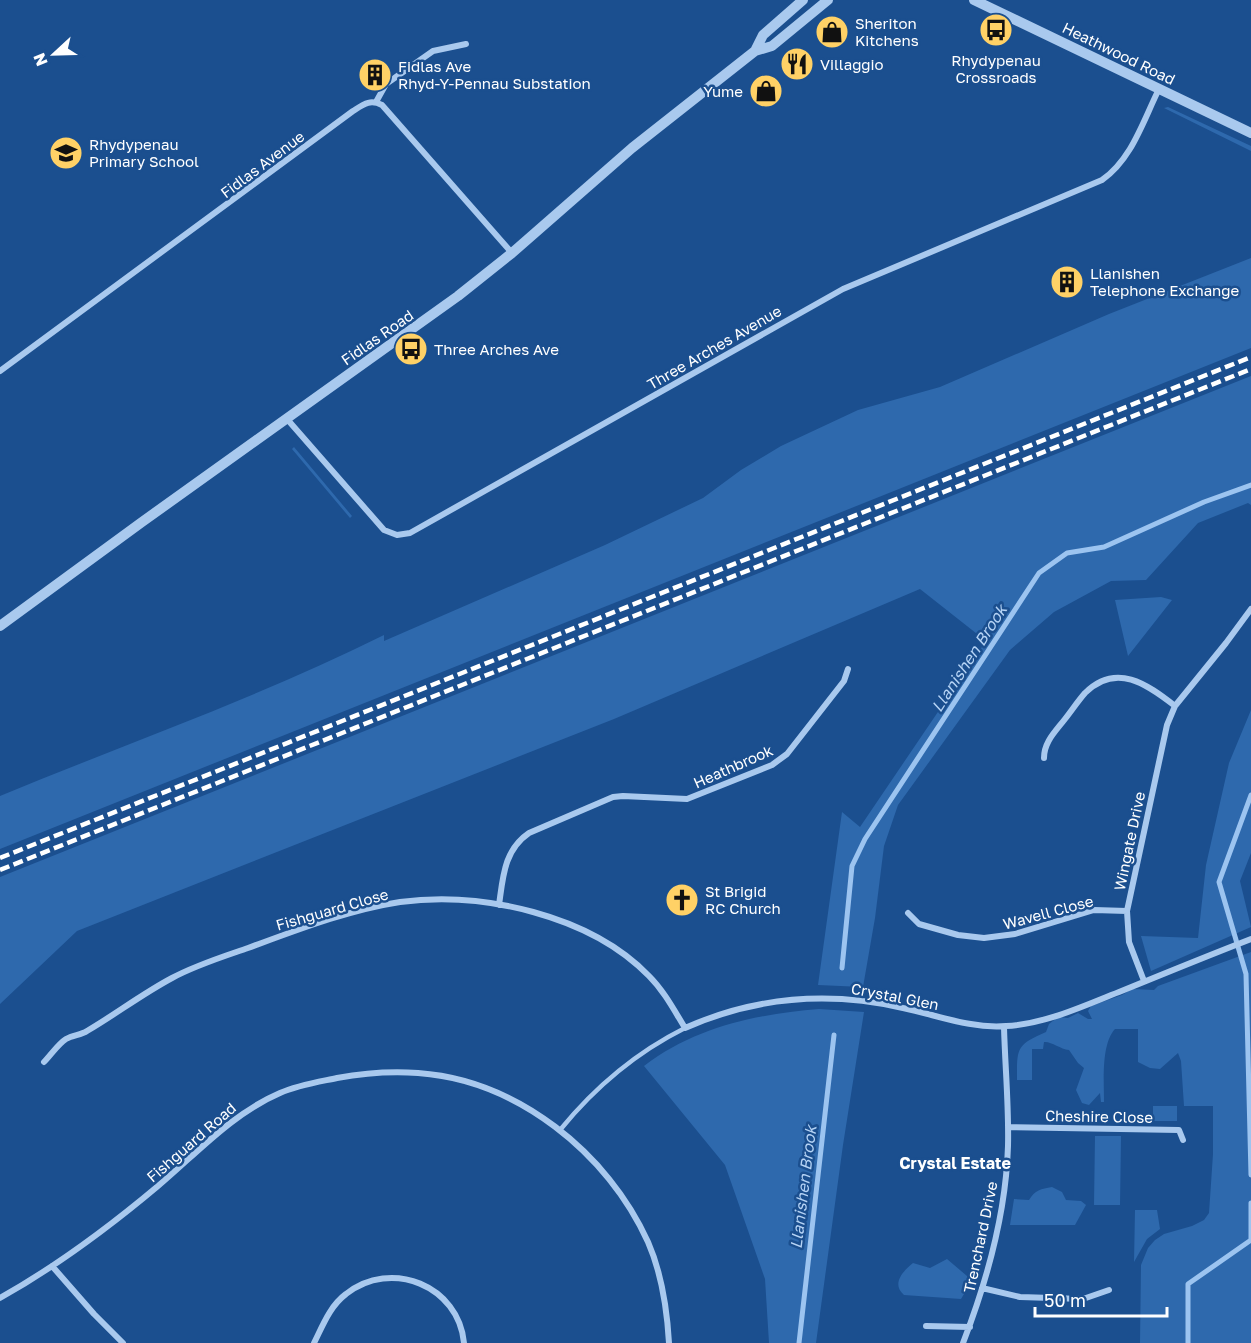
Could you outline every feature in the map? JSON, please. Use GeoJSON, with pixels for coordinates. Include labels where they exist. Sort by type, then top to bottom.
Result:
{"type":"FeatureCollection","features":[{"type":"Feature","properties":{"kind":"street","name":"Fidlas Road"},"geometry":{"type":"LineString","coordinates":[[755,51],[763,35],[803,0]]}},
{"type":"Feature","properties":{"kind":"street","name":"Fidlas Road"},"geometry":{"type":"LineString","coordinates":[[0,626],[449,303],[512,253],[632,148],[755,51],[772,46],[828,0]]}},
{"type":"Feature","properties":{"kind":"street","name":"Heathwood Road"},"geometry":{"type":"LineString","coordinates":[[974,0],[1251,133]]}},
{"type":"Feature","properties":{"kind":"street"},"geometry":{"type":"LineString","coordinates":[[466,44],[433,51],[386,84],[376,102],[389,113],[512,253]]}},
{"type":"Feature","properties":{"kind":"street","name":"Three Arches Avenue"},"geometry":{"type":"LineString","coordinates":[[287,419],[384,530],[398,535],[410,533],[843,289],[1102,180],[1114,172],[1125,159],[1159,89]]}},
{"type":"Feature","properties":{"kind":"street","name":"Fidlas Avenue"},"geometry":{"type":"LineString","coordinates":[[0,371],[353,111],[369,102],[376,102]]}},
{"type":"Feature","properties":{"kind":"street","name":"Wingate Drive"},"geometry":{"type":"LineString","coordinates":[[1144,981],[1129,942],[1127,911],[1167,725],[1174,706],[1226,644],[1251,609]]}},
{"type":"Feature","properties":{"kind":"street","name":"Heathbrook"},"geometry":{"type":"LineString","coordinates":[[499,905],[507,859],[520,839],[529,832],[613,797],[687,799],[772,765],[787,753],[844,681],[848,669]]}},
{"type":"Feature","properties":{"kind":"street"},"geometry":{"type":"LineString","coordinates":[[1044,758],[1044,746],[1059,726],[1084,694],[1102,682],[1122,677],[1132,679],[1151,689],[1174,706]]}},
{"type":"Feature","properties":{"kind":"street","name":"Fishguard Close"},"geometry":{"type":"LineString","coordinates":[[44,1062],[66,1039],[85,1033],[133,1001],[192,968],[359,911],[426,900],[461,900],[499,905],[570,925],[619,951],[636,963],[656,983],[685,1028]]}},
{"type":"Feature","properties":{"kind":"street","name":"Wavell Close"},"geometry":{"type":"LineString","coordinates":[[908,914],[919,924],[958,935],[984,938],[1015,934],[1094,910],[1127,911]]}},
{"type":"Feature","properties":{"kind":"street","name":"Crystal Glen"},"geometry":{"type":"LineString","coordinates":[[685,1028],[721,1014],[760,1004],[830,997],[877,1002],[967,1023],[1004,1027],[1041,1021],[1249,940]]}},
{"type":"Feature","properties":{"kind":"street","name":"Trenchard Drive"},"geometry":{"type":"LineString","coordinates":[[963,1343],[982,1288],[996,1236],[1003,1196],[1008,1127],[1004,1027]]}},
{"type":"Feature","properties":{"kind":"street","name":"Fishguard Road"},"geometry":{"type":"LineString","coordinates":[[0,1298],[91,1241],[240,1115],[280,1093],[301,1086],[369,1073],[419,1073],[497,1094],[539,1115],[560,1130],[603,1171],[640,1226],[655,1261],[664,1295],[669,1343]]}},
{"type":"Feature","properties":{"kind":"street","name":"Cheshire Close"},"geometry":{"type":"LineString","coordinates":[[1008,1127],[1179,1130],[1183,1140]]}},
{"type":"Feature","properties":{"kind":"street"},"geometry":{"type":"LineString","coordinates":[[52,1266],[123,1343]]}},
{"type":"Feature","properties":{"kind":"street"},"geometry":{"type":"LineString","coordinates":[[314,1343],[328,1313],[347,1293],[372,1280],[398,1277],[425,1285],[449,1304],[459,1321],[464,1343]]}},
{"type":"Feature","properties":{"kind":"street"},"geometry":{"type":"LineString","coordinates":[[982,1288],[1020,1297],[1083,1299],[1109,1290]]}},
{"type":"Feature","properties":{"kind":"street"},"geometry":{"type":"LineString","coordinates":[[926,1326],[970,1327]]}},
{"type":"Feature","properties":{"kind":"lane","name":"Crystal Glen"},"geometry":{"type":"LineString","coordinates":[[560,1130],[588,1097],[609,1078],[657,1042],[685,1028]]}},
{"type":"Feature","properties":{"kind":"shaded area"},"geometry":{"type":"Polygon","coordinates":[[[1168,107],[1251,146],[1251,151],[1164,108],[1168,107]]]}},
{"type":"Feature","properties":{"kind":"shaded area"},"geometry":{"type":"Polygon","coordinates":[[[1251,258],[1251,348],[0,849],[0,796],[290,679],[384,635],[384,641],[605,545],[703,498],[741,470],[781,446],[858,410],[940,387],[1109,314],[1251,258]]]}},
{"type":"Feature","properties":{"kind":"shaded area"},"geometry":{"type":"Polygon","coordinates":[[[1251,376],[1251,505],[1248,503],[1198,523],[1146,580],[1111,581],[1054,612],[1010,650],[898,805],[884,846],[863,987],[818,985],[842,812],[860,827],[986,641],[920,589],[614,719],[77,931],[0,1004],[0,877],[1251,376]]]}},
{"type":"Feature","properties":{"kind":"shaded area"},"geometry":{"type":"Polygon","coordinates":[[[294,447],[352,516],[350,518],[292,449],[294,447]]]}},
{"type":"Feature","properties":{"kind":"shaded area"},"geometry":{"type":"Polygon","coordinates":[[[1161,597],[1172,600],[1128,656],[1115,600],[1161,597]]]}},
{"type":"Feature","properties":{"kind":"shaded area"},"geometry":{"type":"Polygon","coordinates":[[[1251,710],[1251,853],[1240,881],[1251,927],[1151,971],[1141,936],[1198,938],[1206,865],[1229,763],[1251,710]]]}},
{"type":"Feature","properties":{"kind":"shaded area"},"geometry":{"type":"Polygon","coordinates":[[[1251,952],[1251,1343],[1140,1343],[1141,1265],[1148,1248],[1164,1234],[1192,1226],[1204,1220],[1209,1213],[1213,1106],[1184,1106],[1181,1061],[1178,1053],[1160,1069],[1150,1068],[1138,1062],[1138,1029],[1115,1029],[1107,1044],[1104,1063],[1104,1102],[1101,1102],[1100,1093],[1089,1105],[1082,1103],[1076,1090],[1084,1068],[1069,1050],[1047,1042],[1044,1042],[1043,1049],[1032,1049],[1032,1080],[1017,1080],[1018,1054],[1024,1044],[1046,1032],[1049,1024],[1058,1017],[1068,1018],[1078,1013],[1092,1019],[1088,1011],[1091,1006],[1132,989],[1154,990],[1158,986],[1251,952]]]}},
{"type":"Feature","properties":{"kind":"shaded area"},"geometry":{"type":"Polygon","coordinates":[[[819,1009],[864,1012],[816,1343],[769,1343],[765,1279],[725,1165],[644,1066],[684,1041],[705,1032],[750,1019],[819,1009]]]}},
{"type":"Feature","properties":{"kind":"shaded area"},"geometry":{"type":"Polygon","coordinates":[[[1153,1106],[1177,1106],[1177,1121],[1153,1121],[1153,1106]]]}},
{"type":"Feature","properties":{"kind":"shaded area"},"geometry":{"type":"Polygon","coordinates":[[[1095,1136],[1121,1136],[1120,1205],[1094,1205],[1095,1136]]]}},
{"type":"Feature","properties":{"kind":"shaded area"},"geometry":{"type":"Polygon","coordinates":[[[1052,1187],[1062,1192],[1066,1200],[1081,1201],[1086,1205],[1075,1225],[1010,1225],[1014,1199],[1029,1200],[1039,1190],[1052,1187]]]}},
{"type":"Feature","properties":{"kind":"shaded area"},"geometry":{"type":"Polygon","coordinates":[[[1135,1210],[1157,1210],[1160,1229],[1147,1239],[1134,1262],[1135,1210]]]}},
{"type":"Feature","properties":{"kind":"shaded area"},"geometry":{"type":"Polygon","coordinates":[[[947,1259],[967,1276],[970,1284],[961,1299],[904,1295],[900,1291],[898,1282],[913,1263],[930,1268],[947,1259]]]}},
{"type":"Feature","properties":{"kind":"waterway","name":"Llanishen Brook"},"geometry":{"type":"LineString","coordinates":[[842,968],[852,866],[865,839],[1039,573],[1067,553],[1104,547],[1204,502],[1251,485]]}},
{"type":"Feature","properties":{"kind":"waterway"},"geometry":{"type":"LineString","coordinates":[[1251,795],[1219,882],[1246,974],[1251,1175]]}},
{"type":"Feature","properties":{"kind":"waterway","name":"Llanishen Brook"},"geometry":{"type":"LineString","coordinates":[[799,1343],[834,1035]]}},
{"type":"Feature","properties":{"kind":"waterway"},"geometry":{"type":"LineString","coordinates":[[1188,1343],[1188,1284],[1251,1240],[1251,1203]]}},
{"type":"Feature","properties":{"kind":"railway"},"geometry":{"type":"LineString","coordinates":[[0,858],[1251,357]]}},
{"type":"Feature","properties":{"kind":"railway"},"geometry":{"type":"LineString","coordinates":[[0,870],[1251,369]]}},
{"type":"Feature","properties":{"kind":"place","name":"Rhydypenau Crossroads"},"geometry":{"type":"Point","coordinates":[996,30]}},
{"type":"Feature","properties":{"kind":"place","name":"Sheriton Kitchens"},"geometry":{"type":"Point","coordinates":[832,32]}},
{"type":"Feature","properties":{"kind":"place","name":"Villaggio"},"geometry":{"type":"Point","coordinates":[797,64]}},
{"type":"Feature","properties":{"kind":"place","name":"Fidlas Ave Rhyd-Y-Pennau Substation"},"geometry":{"type":"Point","coordinates":[375,75]}},
{"type":"Feature","properties":{"kind":"place","name":"Yume"},"geometry":{"type":"Point","coordinates":[766,91]}},
{"type":"Feature","properties":{"kind":"place","name":"Rhydypenau Primary School"},"geometry":{"type":"Point","coordinates":[66,153]}},
{"type":"Feature","properties":{"kind":"place","name":"Llanishen Telephone Exchange"},"geometry":{"type":"Point","coordinates":[1067,282]}},
{"type":"Feature","properties":{"kind":"place","name":"Three Arches Ave"},"geometry":{"type":"Point","coordinates":[411,349]}},
{"type":"Feature","properties":{"kind":"place","name":"St Brigid RC Church"},"geometry":{"type":"Point","coordinates":[682,900]}},
{"type":"Feature","properties":{"kind":"district","name":"Crystal Estate"},"geometry":{"type":"Point","coordinates":[955,1163]}}]}
